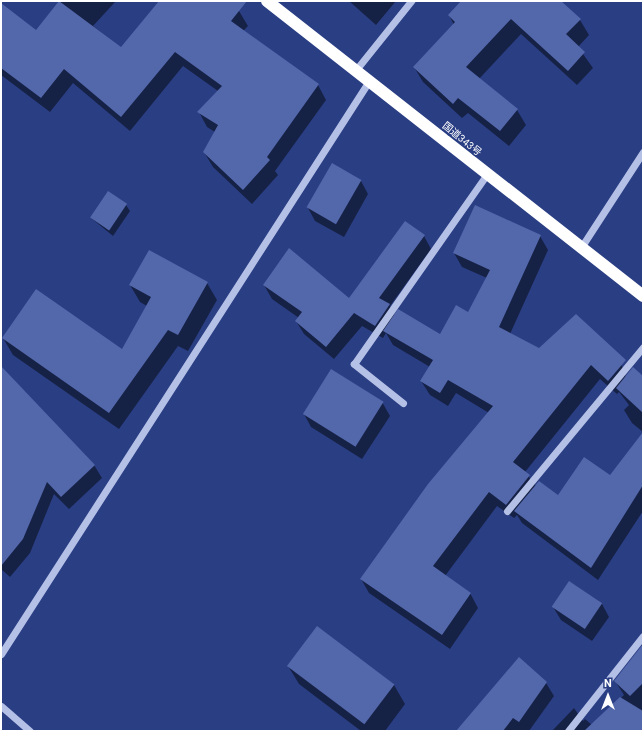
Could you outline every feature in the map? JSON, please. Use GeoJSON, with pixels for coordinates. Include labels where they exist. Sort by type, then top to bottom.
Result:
{"type":"FeatureCollection","features":[{"type":"Feature","properties":{"kind":"highway","name":"国道343号"},"geometry":{"type":"LineString","coordinates":[[267,1],[580,249],[643,296]]}},
{"type":"Feature","properties":{"kind":"street"},"geometry":{"type":"LineString","coordinates":[[355,71],[411,1]]}},
{"type":"Feature","properties":{"kind":"street"},"geometry":{"type":"LineString","coordinates":[[1,654],[369,81]]}},
{"type":"Feature","properties":{"kind":"street"},"geometry":{"type":"LineString","coordinates":[[580,249],[643,152]]}},
{"type":"Feature","properties":{"kind":"street"},"geometry":{"type":"LineString","coordinates":[[403,403],[354,364],[487,174]]}},
{"type":"Feature","properties":{"kind":"street"},"geometry":{"type":"LineString","coordinates":[[507,511],[643,347]]}},
{"type":"Feature","properties":{"kind":"street"},"geometry":{"type":"LineString","coordinates":[[568,731],[643,636]]}},
{"type":"Feature","properties":{"kind":"street"},"geometry":{"type":"LineString","coordinates":[[1,706],[30,731]]}},
{"type":"Feature","properties":{"kind":"building"},"geometry":{"type":"Polygon","coordinates":[[[59,1],[121,47],[159,1],[247,1],[231,21],[319,84],[267,157],[270,160],[243,190],[203,152],[218,125],[197,112],[222,86],[175,52],[121,117],[64,69],[41,98],[1,68],[1,3],[36,30],[59,1]]]}},
{"type":"Feature","properties":{"kind":"building"},"geometry":{"type":"Polygon","coordinates":[[[461,1],[561,1],[581,19],[566,34],[585,52],[568,71],[511,19],[466,67],[518,109],[500,131],[458,98],[453,104],[413,67],[455,22],[448,15],[461,1]]]}},
{"type":"Feature","properties":{"kind":"building"},"geometry":{"type":"Polygon","coordinates":[[[332,163],[361,180],[336,224],[306,207],[332,163]]]}},
{"type":"Feature","properties":{"kind":"building"},"geometry":{"type":"Polygon","coordinates":[[[108,191],[127,204],[109,230],[90,218],[108,191]]]}},
{"type":"Feature","properties":{"kind":"building"},"geometry":{"type":"Polygon","coordinates":[[[475,205],[541,235],[499,327],[539,348],[576,314],[626,360],[608,381],[591,365],[513,462],[530,475],[506,505],[489,492],[433,566],[471,593],[442,635],[360,579],[428,484],[493,406],[448,380],[440,393],[420,381],[433,360],[383,331],[398,309],[440,334],[456,305],[468,312],[490,270],[453,253],[475,205]]]}},
{"type":"Feature","properties":{"kind":"building"},"geometry":{"type":"Polygon","coordinates":[[[405,221],[425,235],[379,298],[390,304],[375,326],[354,313],[326,347],[295,321],[302,312],[263,285],[289,248],[349,298],[405,221]]]}},
{"type":"Feature","properties":{"kind":"building"},"geometry":{"type":"Polygon","coordinates":[[[149,250],[208,282],[178,335],[168,330],[109,413],[2,338],[36,289],[122,349],[151,297],[129,285],[149,250]]]}},
{"type":"Feature","properties":{"kind":"building"},"geometry":{"type":"Polygon","coordinates":[[[1,366],[95,465],[61,497],[47,482],[23,539],[1,566],[1,366]]]}},
{"type":"Feature","properties":{"kind":"building"},"geometry":{"type":"Polygon","coordinates":[[[633,367],[643,376],[643,413],[616,388],[633,367]]]}},
{"type":"Feature","properties":{"kind":"building"},"geometry":{"type":"Polygon","coordinates":[[[331,369],[384,402],[355,447],[303,414],[331,369]]]}},
{"type":"Feature","properties":{"kind":"building"},"geometry":{"type":"Polygon","coordinates":[[[643,432],[643,485],[591,568],[514,511],[539,481],[558,495],[584,457],[610,475],[643,432]]]}},
{"type":"Feature","properties":{"kind":"building"},"geometry":{"type":"Polygon","coordinates":[[[569,581],[602,603],[585,629],[552,607],[569,581]]]}},
{"type":"Feature","properties":{"kind":"building"},"geometry":{"type":"Polygon","coordinates":[[[317,626],[394,684],[364,724],[287,666],[317,626]]]}},
{"type":"Feature","properties":{"kind":"building"},"geometry":{"type":"Polygon","coordinates":[[[643,644],[643,683],[630,696],[614,681],[643,644]]]}},
{"type":"Feature","properties":{"kind":"building"},"geometry":{"type":"Polygon","coordinates":[[[519,657],[547,682],[519,722],[513,718],[503,731],[456,731],[519,657]]]}},
{"type":"Feature","properties":{"kind":"building"},"geometry":{"type":"Polygon","coordinates":[[[620,697],[643,711],[643,731],[584,731],[620,697]]]}}]}
